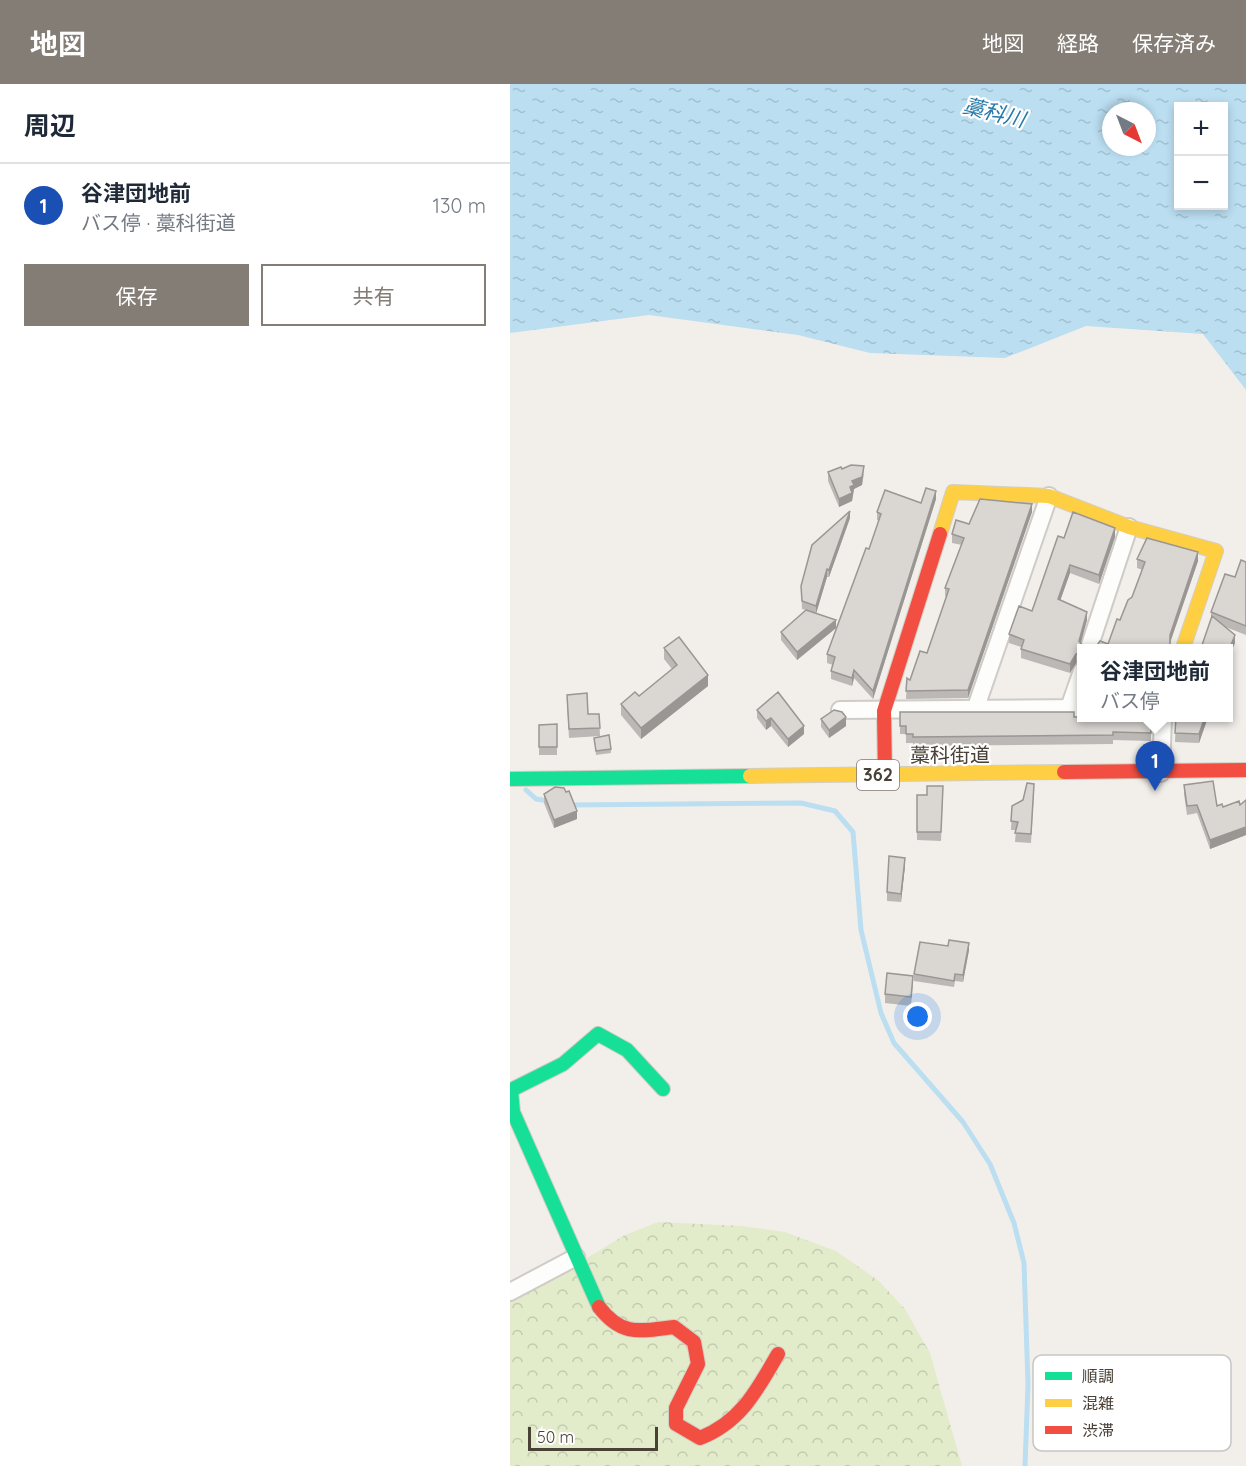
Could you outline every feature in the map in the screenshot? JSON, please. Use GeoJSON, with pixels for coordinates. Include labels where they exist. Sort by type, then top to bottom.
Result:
{"type":"FeatureCollection","features":[{"type":"Feature","properties":{"kind":"main road"},"geometry":{"type":"LineString","coordinates":[[885,775],[884,711],[953,492],[1049,496],[1129,527],[1216,551],[1184,644]]}},
{"type":"Feature","properties":{"kind":"main road","name":"藁科街道"},"geometry":{"type":"LineString","coordinates":[[510,779],[1161,773],[1246,770]]}},
{"type":"Feature","properties":{"kind":"main road"},"geometry":{"type":"LineString","coordinates":[[663,1089],[627,1050],[598,1034],[578,1053],[550,1072],[525,1080],[511,1090],[513,1112],[598,1306],[609,1322],[626,1331],[674,1327],[694,1342],[698,1364],[675,1408],[676,1424],[700,1438],[718,1432],[740,1417],[778,1354]]}},
{"type":"Feature","properties":{"kind":"street"},"geometry":{"type":"LineString","coordinates":[[975,710],[1049,496]]}},
{"type":"Feature","properties":{"kind":"street"},"geometry":{"type":"LineString","coordinates":[[1090,644],[1129,527]]}},
{"type":"Feature","properties":{"kind":"street"},"geometry":{"type":"LineString","coordinates":[[840,710],[1075,708]]}},
{"type":"Feature","properties":{"kind":"street"},"geometry":{"type":"LineString","coordinates":[[1161,773],[1163,722]]}},
{"type":"Feature","properties":{"kind":"street"},"geometry":{"type":"LineString","coordinates":[[510,1292],[576,1257]]}},
{"type":"Feature","properties":{"kind":"green space"},"geometry":{"type":"Polygon","coordinates":[[[658,1222],[742,1226],[785,1232],[836,1251],[879,1281],[905,1309],[930,1353],[962,1466],[510,1466],[510,1294],[570,1268],[625,1235],[658,1222]]]}},
{"type":"Feature","properties":{"kind":"water","name":"藁科川"},"geometry":{"type":"Polygon","coordinates":[[[510,84],[1246,84],[1246,390],[1203,334],[1086,326],[1005,358],[870,353],[798,335],[649,315],[510,333],[510,84]]]}},
{"type":"Feature","properties":{"kind":"building"},"geometry":{"type":"Polygon","coordinates":[[[851,465],[864,466],[862,477],[852,481],[854,485],[850,487],[852,493],[839,499],[828,472],[851,465]]]}},
{"type":"Feature","properties":{"kind":"building"},"geometry":{"type":"Polygon","coordinates":[[[926,488],[936,491],[873,691],[854,670],[852,678],[831,671],[835,657],[827,654],[866,548],[869,549],[881,514],[877,512],[885,490],[921,503],[926,488]]]}},
{"type":"Feature","properties":{"kind":"building"},"geometry":{"type":"Polygon","coordinates":[[[980,499],[1032,504],[968,690],[906,691],[907,678],[910,680],[920,651],[927,653],[949,589],[945,588],[964,538],[952,534],[956,520],[969,524],[980,499]]]}},
{"type":"Feature","properties":{"kind":"building"},"geometry":{"type":"Polygon","coordinates":[[[850,511],[829,570],[827,569],[816,606],[802,601],[801,586],[812,545],[850,511]]]}},
{"type":"Feature","properties":{"kind":"building"},"geometry":{"type":"Polygon","coordinates":[[[1073,512],[1115,528],[1099,575],[1070,565],[1058,599],[1087,612],[1079,641],[1082,644],[1077,644],[1077,654],[1070,664],[1021,649],[1024,640],[1009,634],[1019,606],[1032,611],[1058,536],[1064,538],[1073,512]]]}},
{"type":"Feature","properties":{"kind":"building"},"geometry":{"type":"Polygon","coordinates":[[[1147,538],[1198,552],[1170,635],[1170,644],[1108,644],[1117,619],[1120,620],[1128,600],[1132,597],[1145,562],[1137,559],[1147,538]]]}},
{"type":"Feature","properties":{"kind":"building"},"geometry":{"type":"Polygon","coordinates":[[[1241,560],[1246,562],[1246,626],[1211,612],[1225,574],[1235,577],[1241,560]]]}},
{"type":"Feature","properties":{"kind":"building"},"geometry":{"type":"Polygon","coordinates":[[[806,610],[836,620],[797,652],[781,632],[806,610]]]}},
{"type":"Feature","properties":{"kind":"building"},"geometry":{"type":"Polygon","coordinates":[[[1212,616],[1235,635],[1231,644],[1202,644],[1212,616]]]}},
{"type":"Feature","properties":{"kind":"building"},"geometry":{"type":"Polygon","coordinates":[[[679,637],[708,675],[641,728],[621,704],[635,692],[639,696],[677,665],[664,648],[679,637]]]}},
{"type":"Feature","properties":{"kind":"building"},"geometry":{"type":"Polygon","coordinates":[[[778,692],[804,726],[788,739],[771,718],[766,721],[757,710],[778,692]]]}},
{"type":"Feature","properties":{"kind":"building"},"geometry":{"type":"Polygon","coordinates":[[[587,693],[588,714],[599,714],[600,728],[569,729],[567,695],[587,693]]]}},
{"type":"Feature","properties":{"kind":"building"},"geometry":{"type":"Polygon","coordinates":[[[834,710],[842,712],[846,717],[829,730],[821,719],[834,710]]]}},
{"type":"Feature","properties":{"kind":"building"},"geometry":{"type":"Polygon","coordinates":[[[900,712],[1074,712],[1077,722],[1151,722],[1151,733],[913,737],[913,734],[906,734],[906,726],[900,726],[900,712]]]}},
{"type":"Feature","properties":{"kind":"building"},"geometry":{"type":"Polygon","coordinates":[[[1176,722],[1203,722],[1199,734],[1175,733],[1176,722]]]}},
{"type":"Feature","properties":{"kind":"building"},"geometry":{"type":"Polygon","coordinates":[[[557,724],[557,747],[539,747],[539,725],[557,724]]]}},
{"type":"Feature","properties":{"kind":"building"},"geometry":{"type":"Polygon","coordinates":[[[609,735],[611,749],[596,751],[594,738],[609,735]]]}},
{"type":"Feature","properties":{"kind":"building"},"geometry":{"type":"Polygon","coordinates":[[[1213,781],[1217,806],[1222,804],[1223,807],[1239,801],[1240,805],[1246,800],[1246,827],[1210,840],[1197,805],[1187,806],[1184,785],[1213,781]]]}},
{"type":"Feature","properties":{"kind":"building"},"geometry":{"type":"Polygon","coordinates":[[[1027,783],[1034,784],[1031,834],[1015,833],[1018,822],[1011,821],[1012,806],[1023,800],[1027,783]]]}},
{"type":"Feature","properties":{"kind":"building"},"geometry":{"type":"Polygon","coordinates":[[[927,786],[943,786],[941,832],[917,832],[917,795],[927,795],[927,786]]]}},
{"type":"Feature","properties":{"kind":"building"},"geometry":{"type":"Polygon","coordinates":[[[555,787],[569,791],[577,811],[554,820],[544,794],[555,787]]]}},
{"type":"Feature","properties":{"kind":"building"},"geometry":{"type":"Polygon","coordinates":[[[889,856],[905,858],[901,894],[887,892],[889,856]]]}},
{"type":"Feature","properties":{"kind":"building"},"geometry":{"type":"Polygon","coordinates":[[[949,940],[969,943],[963,975],[955,974],[954,981],[914,974],[920,942],[948,946],[949,940]]]}},
{"type":"Feature","properties":{"kind":"building"},"geometry":{"type":"Polygon","coordinates":[[[887,973],[913,976],[911,997],[885,994],[887,973]]]}},
{"type":"Feature","properties":{"kind":"waterway"},"geometry":{"type":"LineString","coordinates":[[526,790],[536,799],[549,801]]}},
{"type":"Feature","properties":{"kind":"waterway"},"geometry":{"type":"LineString","coordinates":[[570,805],[801,803],[835,811],[853,832],[861,930],[881,1013],[894,1043],[963,1122],[990,1164],[1014,1223],[1024,1263],[1028,1384],[1025,1466]]}},
{"type":"Feature","properties":{"kind":"traffic: fast"},"geometry":{"type":"LineString","coordinates":[[510,779],[750,776]]}},
{"type":"Feature","properties":{"kind":"traffic: fast"},"geometry":{"type":"LineString","coordinates":[[599,1307],[513,1112],[511,1090],[563,1064],[598,1034],[627,1050],[663,1089]]}},
{"type":"Feature","properties":{"kind":"traffic: slow"},"geometry":{"type":"LineString","coordinates":[[940,534],[953,492],[1049,496],[1129,527],[1216,551],[1184,644]]}},
{"type":"Feature","properties":{"kind":"traffic: slow"},"geometry":{"type":"LineString","coordinates":[[750,776],[1064,772]]}},
{"type":"Feature","properties":{"kind":"traffic: jam"},"geometry":{"type":"LineString","coordinates":[[885,775],[884,711],[940,534]]}},
{"type":"Feature","properties":{"kind":"traffic: jam"},"geometry":{"type":"LineString","coordinates":[[1064,772],[1246,770]]}},
{"type":"Feature","properties":{"kind":"traffic: jam"},"geometry":{"type":"LineString","coordinates":[[599,1307],[607,1317],[624,1328],[641,1330],[674,1327],[694,1342],[698,1364],[676,1408],[676,1424],[700,1438],[727,1423],[737,1414],[755,1392],[778,1354]]}},
{"type":"Feature","properties":{"kind":"place","name":"谷津団地前"},"geometry":{"type":"Point","coordinates":[1155,791]}}]}
